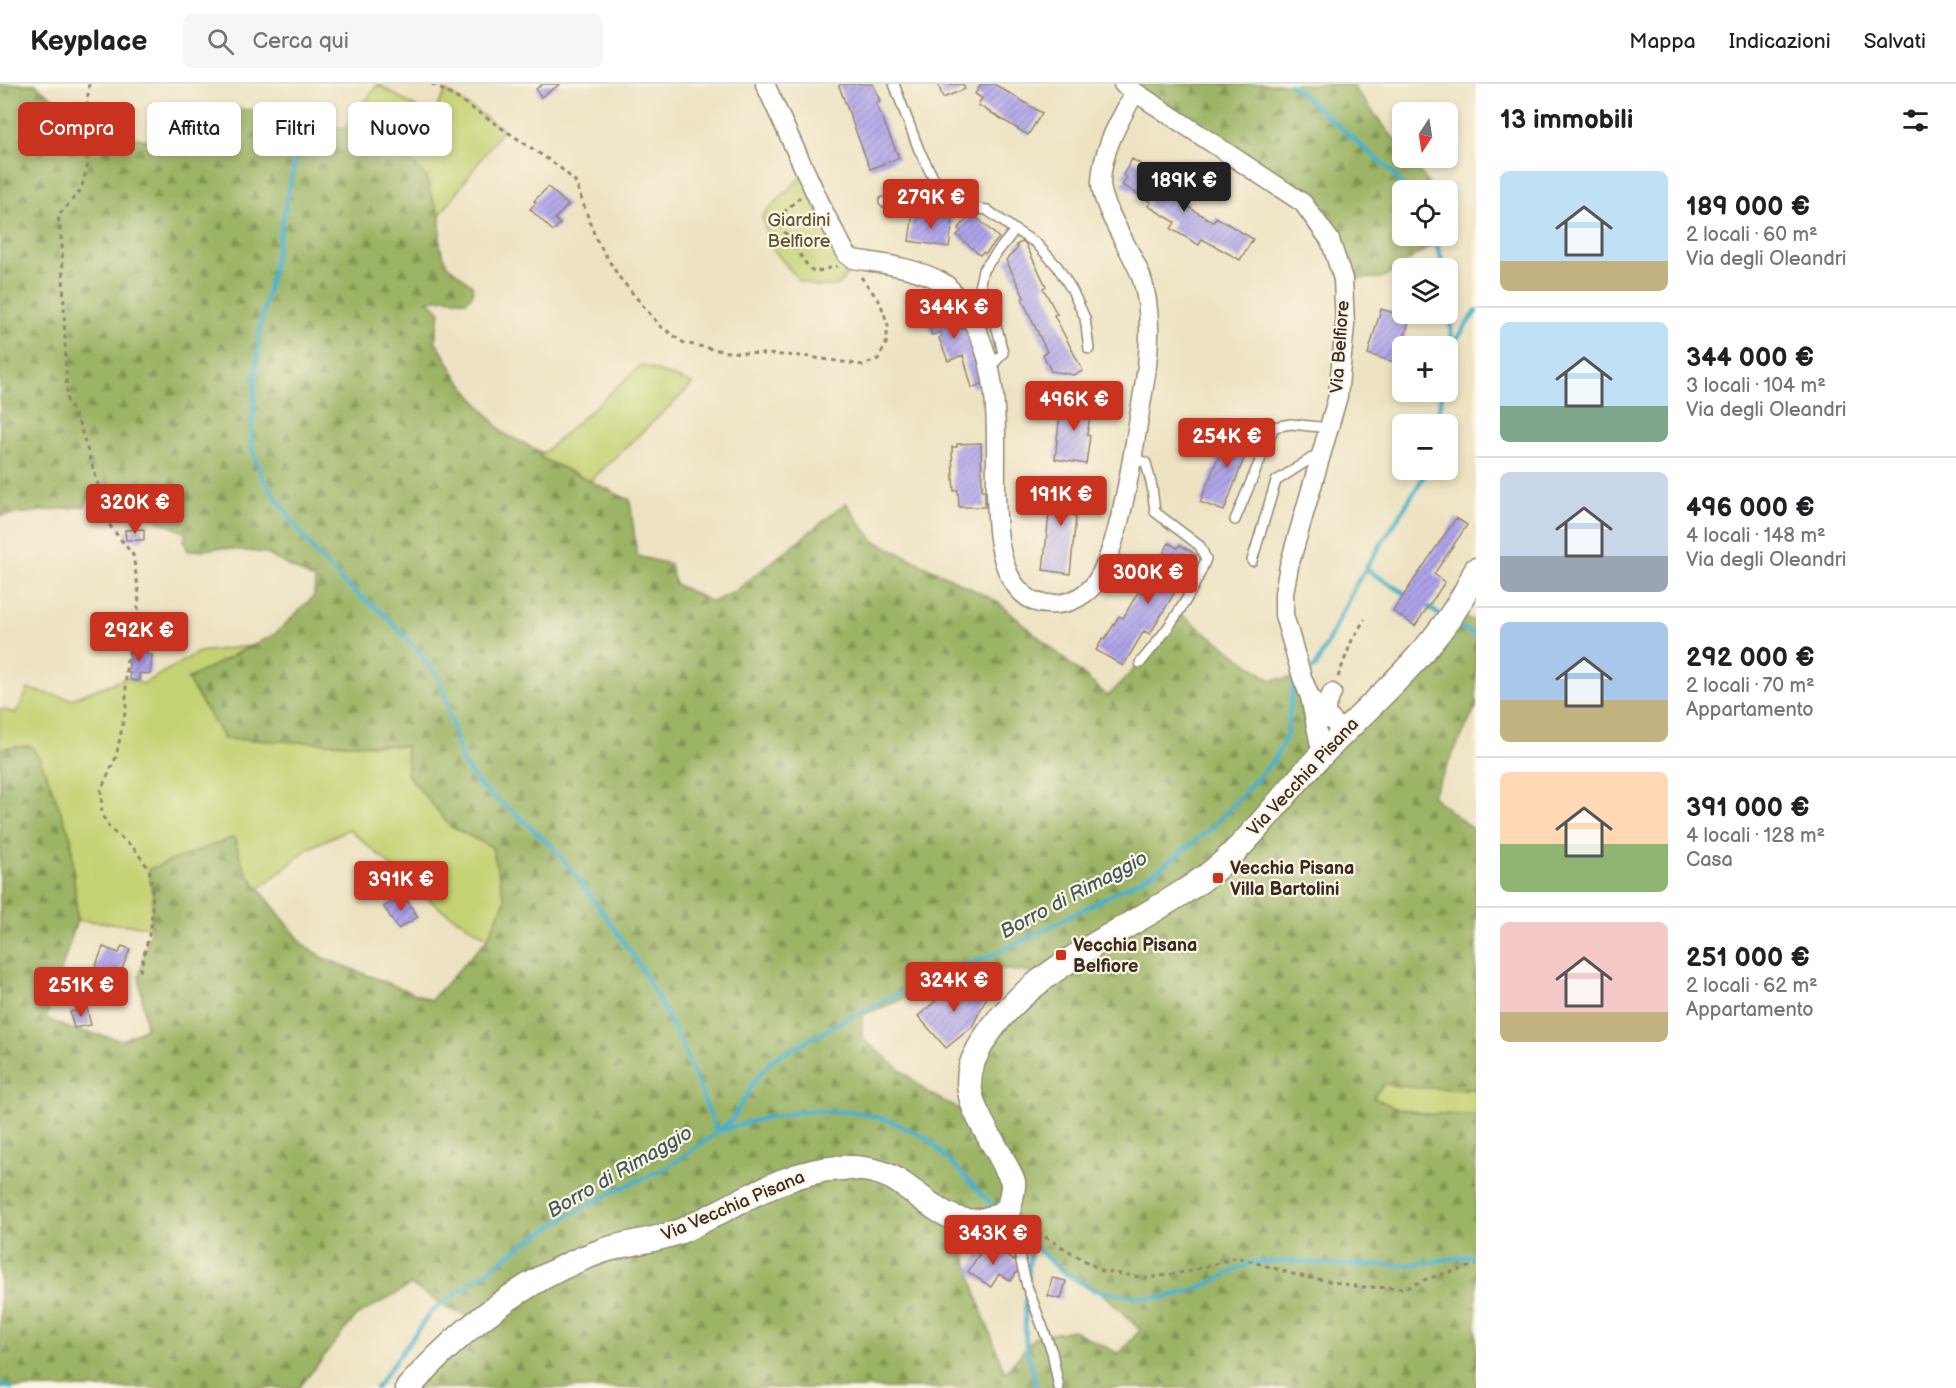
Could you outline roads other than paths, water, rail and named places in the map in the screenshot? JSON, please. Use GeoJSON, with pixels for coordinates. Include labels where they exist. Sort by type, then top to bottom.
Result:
{"type":"FeatureCollection","features":[{"type":"Feature","properties":{"kind":"main road","name":"Via Vecchia Pisana"},"geometry":{"type":"LineString","coordinates":[[408,1388],[477,1321],[533,1283],[564,1266],[604,1250],[679,1232],[749,1196],[807,1173],[840,1168],[867,1170],[891,1178],[944,1213],[978,1222],[996,1217],[1008,1209],[1013,1182],[995,1145],[978,1118],[969,1089],[972,1062],[986,1037],[1004,1013],[1035,983],[1167,903],[1213,872],[1234,852],[1343,732],[1416,660],[1463,597],[1476,570]]}},
{"type":"Feature","properties":{"kind":"street"},"geometry":{"type":"LineString","coordinates":[[765,84],[847,255],[853,259],[924,273],[946,283],[969,315],[987,354],[995,396],[997,533],[1007,570],[1019,592],[1042,604],[1065,605],[1090,590],[1105,568],[1120,517],[1146,376],[1149,317],[1142,278],[1108,208],[1101,185],[1102,167],[1129,88]]}},
{"type":"Feature","properties":{"kind":"street","name":"Via Belfiore"},"geometry":{"type":"LineString","coordinates":[[1129,88],[1303,203],[1330,240],[1343,279],[1345,326],[1338,396],[1289,566],[1284,593],[1284,615],[1310,698],[1322,755]]}},
{"type":"Feature","properties":{"kind":"street"},"geometry":{"type":"LineString","coordinates":[[1317,730],[1332,693]]}},
{"type":"Feature","properties":{"kind":"street","name":"Via Belfiore"},"geometry":{"type":"LineString","coordinates":[[1310,698],[1343,732]]}},
{"type":"Feature","properties":{"kind":"lane"},"geometry":{"type":"LineString","coordinates":[[894,84],[919,150],[938,186]]}},
{"type":"Feature","properties":{"kind":"lane"},"geometry":{"type":"LineString","coordinates":[[884,202],[955,205],[987,210],[1036,243],[1057,266],[1072,290],[1085,318],[1089,349]]}},
{"type":"Feature","properties":{"kind":"lane"},"geometry":{"type":"LineString","coordinates":[[990,368],[1003,353],[998,332],[980,283],[983,270],[1015,230]]}},
{"type":"Feature","properties":{"kind":"lane"},"geometry":{"type":"LineString","coordinates":[[1235,520],[1274,427],[1291,423],[1329,428]]}},
{"type":"Feature","properties":{"kind":"lane"},"geometry":{"type":"LineString","coordinates":[[1252,561],[1276,481],[1323,451]]}},
{"type":"Feature","properties":{"kind":"lane"},"geometry":{"type":"LineString","coordinates":[[1132,457],[1146,463],[1155,512],[1200,546],[1206,559],[1179,613],[1140,663]]}},
{"type":"Feature","properties":{"kind":"lane"},"geometry":{"type":"LineString","coordinates":[[978,1222],[1018,1249],[1027,1286],[1052,1352],[1059,1388]]}},
{"type":"Feature","properties":{"kind":"waterway"},"geometry":{"type":"LineString","coordinates":[[1290,84],[1399,180]]}},
{"type":"Feature","properties":{"kind":"waterway"},"geometry":{"type":"LineString","coordinates":[[296,158],[260,328],[251,445],[263,479],[316,554],[346,585],[386,616],[438,676],[462,762],[480,786],[555,849],[611,923],[642,969],[681,1042],[717,1132]]}},
{"type":"Feature","properties":{"kind":"waterway"},"geometry":{"type":"LineString","coordinates":[[1437,246],[1441,258]]}},
{"type":"Feature","properties":{"kind":"waterway","name":"Borro di Rimaggio"},"geometry":{"type":"LineString","coordinates":[[1458,336],[1476,311]]}},
{"type":"Feature","properties":{"kind":"waterway"},"geometry":{"type":"LineString","coordinates":[[1450,324],[1451,336]]}},
{"type":"Feature","properties":{"kind":"waterway","name":"Borro di Rimaggio"},"geometry":{"type":"LineString","coordinates":[[1439,414],[1440,402]]}},
{"type":"Feature","properties":{"kind":"waterway","name":"Borro di Rimaggio"},"geometry":{"type":"LineString","coordinates":[[1305,675],[1316,666],[1356,584],[1422,480]]}},
{"type":"Feature","properties":{"kind":"waterway"},"geometry":{"type":"LineString","coordinates":[[1366,569],[1409,596]]}},
{"type":"Feature","properties":{"kind":"waterway"},"geometry":{"type":"LineString","coordinates":[[1424,605],[1442,616]]}},
{"type":"Feature","properties":{"kind":"waterway"},"geometry":{"type":"LineString","coordinates":[[1454,624],[1476,635]]}},
{"type":"Feature","properties":{"kind":"waterway","name":"Borro di Rimaggio"},"geometry":{"type":"LineString","coordinates":[[376,1388],[431,1312],[524,1244],[570,1215],[668,1167],[705,1141],[732,1120],[754,1082],[772,1060],[856,1014],[931,981],[961,965],[990,956],[1022,941],[1155,872],[1213,827],[1274,760],[1287,735],[1293,686],[1299,681]]}},
{"type":"Feature","properties":{"kind":"waterway"},"geometry":{"type":"LineString","coordinates":[[719,1131],[764,1118],[808,1111],[855,1112],[888,1120],[927,1138],[995,1208]]}},
{"type":"Feature","properties":{"kind":"waterway"},"geometry":{"type":"LineString","coordinates":[[1005,1218],[1059,1269],[1093,1290],[1126,1296],[1164,1298],[1202,1287],[1250,1263],[1291,1261],[1337,1265],[1409,1265],[1476,1255]]}},
{"type":"Feature","properties":{"kind":"waterway"},"geometry":{"type":"LineString","coordinates":[[1028,1276],[1031,1243]]}},
{"type":"Feature","properties":{"kind":"waterway"},"geometry":{"type":"LineString","coordinates":[[1027,1291],[1026,1345],[1037,1388]]}},
{"type":"Feature","properties":{"kind":"waterway"},"geometry":{"type":"LineString","coordinates":[[0,1383],[11,1388]]}},
{"type":"Feature","properties":{"kind":"place","name":"Vecchia Pisana Villa Bartolini"},"geometry":{"type":"Point","coordinates":[1218,878]}},
{"type":"Feature","properties":{"kind":"place","name":"Vecchia Pisana Belfiore"},"geometry":{"type":"Point","coordinates":[1061,955]}},
{"type":"Feature","properties":{"kind":"park label","name":"Giardini Belfiore"},"geometry":{"type":"Point","coordinates":[799,230]}}]}
